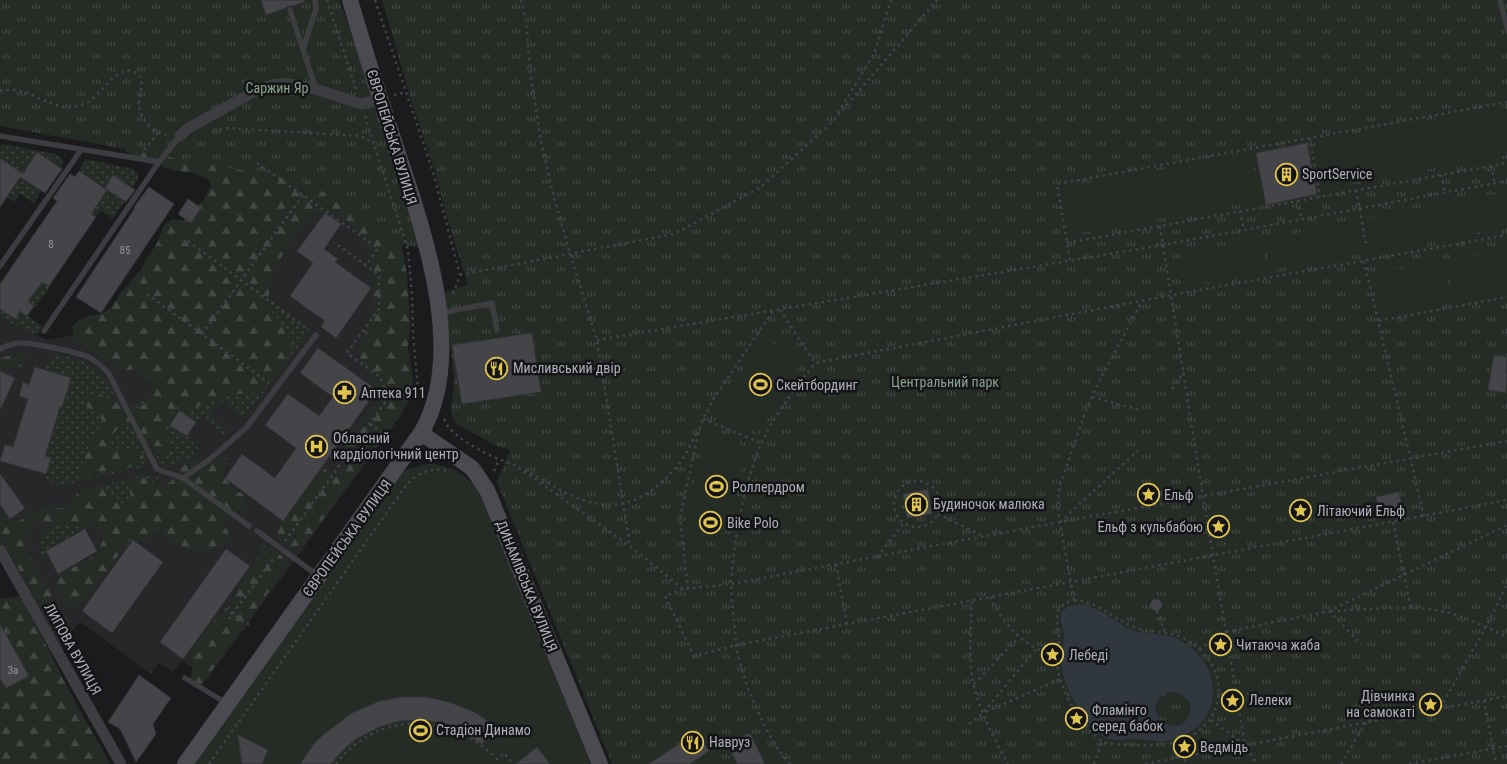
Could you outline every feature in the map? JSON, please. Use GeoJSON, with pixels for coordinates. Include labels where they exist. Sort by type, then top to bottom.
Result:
{"type":"FeatureCollection","features":[{"type":"Feature","properties":{"kind":"main road","name":"ЄВРОПЕЙСЬКА ВУЛИЦЯ"},"geometry":{"type":"LineString","coordinates":[[185,764],[421,433],[430,416],[437,396],[440,359],[439,313],[427,249],[350,0]]}},
{"type":"Feature","properties":{"kind":"main road","name":"ДИНАМІВСЬКА ВУЛИЦЯ"},"geometry":{"type":"LineString","coordinates":[[421,433],[472,468],[487,490],[600,764]]}},
{"type":"Feature","properties":{"kind":"street"},"geometry":{"type":"LineString","coordinates":[[180,136],[187,129],[247,95],[270,85],[282,83],[316,89],[361,104],[380,99]]}},
{"type":"Feature","properties":{"kind":"street","name":"ЛИПОВА ВУЛИЦЯ"},"geometry":{"type":"LineString","coordinates":[[0,550],[121,764]]}},
{"type":"Feature","properties":{"kind":"lane"},"geometry":{"type":"LineString","coordinates":[[303,49],[316,9],[315,0]]}},
{"type":"Feature","properties":{"kind":"lane"},"geometry":{"type":"LineString","coordinates":[[1500,0],[1507,27]]}},
{"type":"Feature","properties":{"kind":"lane"},"geometry":{"type":"LineString","coordinates":[[290,10],[316,89]]}},
{"type":"Feature","properties":{"kind":"lane"},"geometry":{"type":"LineString","coordinates":[[0,136],[159,162]]}},
{"type":"Feature","properties":{"kind":"lane"},"geometry":{"type":"LineString","coordinates":[[44,332],[159,162],[180,136]]}},
{"type":"Feature","properties":{"kind":"lane"},"geometry":{"type":"LineString","coordinates":[[0,266],[82,150]]}},
{"type":"Feature","properties":{"kind":"lane"},"geometry":{"type":"LineString","coordinates":[[439,313],[492,303],[497,330]]}},
{"type":"Feature","properties":{"kind":"lane"},"geometry":{"type":"LineString","coordinates":[[183,478],[210,459],[246,428],[316,335]]}},
{"type":"Feature","properties":{"kind":"lane"},"geometry":{"type":"LineString","coordinates":[[0,349],[7,345],[20,343],[72,352],[88,357],[100,364],[109,374],[158,469],[183,478],[249,526]]}},
{"type":"Feature","properties":{"kind":"lane"},"geometry":{"type":"LineString","coordinates":[[256,531],[319,576]]}},
{"type":"Feature","properties":{"kind":"lane"},"geometry":{"type":"LineString","coordinates":[[185,678],[227,704]]}},
{"type":"Feature","properties":{"kind":"path"},"geometry":{"type":"LineString","coordinates":[[328,0],[408,250],[418,389]]}},
{"type":"Feature","properties":{"kind":"path"},"geometry":{"type":"LineString","coordinates":[[521,0],[526,21],[530,72],[541,141],[570,254],[597,340],[630,546]]}},
{"type":"Feature","properties":{"kind":"path"},"geometry":{"type":"LineString","coordinates":[[833,121],[874,54],[891,0]]}},
{"type":"Feature","properties":{"kind":"path"},"geometry":{"type":"LineString","coordinates":[[460,275],[674,234],[761,187],[833,121],[937,0]]}},
{"type":"Feature","properties":{"kind":"path"},"geometry":{"type":"LineString","coordinates":[[0,91],[18,90],[54,104],[75,107],[88,103],[117,76],[124,71],[131,70],[137,73],[141,80],[142,90],[139,106],[148,126],[158,133],[180,136]]}},
{"type":"Feature","properties":{"kind":"path"},"geometry":{"type":"LineString","coordinates":[[1070,260],[1057,184],[1507,102]]}},
{"type":"Feature","properties":{"kind":"path"},"geometry":{"type":"LineString","coordinates":[[207,131],[225,128],[340,134],[361,136],[374,144]]}},
{"type":"Feature","properties":{"kind":"path"},"geometry":{"type":"LineString","coordinates":[[137,159],[158,133]]}},
{"type":"Feature","properties":{"kind":"path"},"geometry":{"type":"LineString","coordinates":[[1310,138],[1320,197]]}},
{"type":"Feature","properties":{"kind":"path"},"geometry":{"type":"LineString","coordinates":[[1067,243],[1507,162]]}},
{"type":"Feature","properties":{"kind":"path"},"geometry":{"type":"LineString","coordinates":[[257,163],[378,248],[366,266]]}},
{"type":"Feature","properties":{"kind":"path"},"geometry":{"type":"LineString","coordinates":[[1491,166],[1495,184]]}},
{"type":"Feature","properties":{"kind":"path"},"geometry":{"type":"LineString","coordinates":[[1441,175],[1445,193]]}},
{"type":"Feature","properties":{"kind":"path"},"geometry":{"type":"LineString","coordinates":[[597,340],[1244,230],[1507,181]]}},
{"type":"Feature","properties":{"kind":"path"},"geometry":{"type":"LineString","coordinates":[[1356,190],[1366,244]]}},
{"type":"Feature","properties":{"kind":"path"},"geometry":{"type":"LineString","coordinates":[[202,334],[303,196]]}},
{"type":"Feature","properties":{"kind":"path"},"geometry":{"type":"LineString","coordinates":[[1297,201],[1302,219]]}},
{"type":"Feature","properties":{"kind":"path"},"geometry":{"type":"LineString","coordinates":[[1240,211],[1244,230]]}},
{"type":"Feature","properties":{"kind":"path"},"geometry":{"type":"LineString","coordinates":[[1160,226],[1244,745]]}},
{"type":"Feature","properties":{"kind":"path"},"geometry":{"type":"LineString","coordinates":[[790,764],[774,743],[756,708],[749,688],[736,646],[731,584],[742,509],[749,478],[761,443],[777,415],[815,363],[1172,295],[1507,235]]}},
{"type":"Feature","properties":{"kind":"path"},"geometry":{"type":"LineString","coordinates":[[188,241],[316,335]]}},
{"type":"Feature","properties":{"kind":"path"},"geometry":{"type":"LineString","coordinates":[[229,619],[389,397],[378,376],[347,353],[379,309],[379,275],[334,242]]}},
{"type":"Feature","properties":{"kind":"path"},"geometry":{"type":"LineString","coordinates":[[1364,261],[1424,516]]}},
{"type":"Feature","properties":{"kind":"path"},"geometry":{"type":"LineString","coordinates":[[147,294],[276,388]]}},
{"type":"Feature","properties":{"kind":"path"},"geometry":{"type":"LineString","coordinates":[[1379,321],[1507,297]]}},
{"type":"Feature","properties":{"kind":"path"},"geometry":{"type":"LineString","coordinates":[[1074,600],[1057,501],[1059,488],[1092,398],[1142,301]]}},
{"type":"Feature","properties":{"kind":"path"},"geometry":{"type":"LineString","coordinates":[[780,310],[815,363]]}},
{"type":"Feature","properties":{"kind":"path"},"geometry":{"type":"LineString","coordinates":[[688,589],[680,518],[699,430],[714,398],[773,311]]}},
{"type":"Feature","properties":{"kind":"path"},"geometry":{"type":"LineString","coordinates":[[1172,389],[1184,372]]}},
{"type":"Feature","properties":{"kind":"path"},"geometry":{"type":"LineString","coordinates":[[1092,398],[1139,410]]}},
{"type":"Feature","properties":{"kind":"path"},"geometry":{"type":"LineString","coordinates":[[443,414],[445,422],[461,438],[499,459],[515,465],[583,500],[601,504],[623,504],[644,497],[673,471],[699,430]]}},
{"type":"Feature","properties":{"kind":"path"},"geometry":{"type":"LineString","coordinates":[[703,419],[761,443]]}},
{"type":"Feature","properties":{"kind":"path"},"geometry":{"type":"LineString","coordinates":[[369,424],[389,438]]}},
{"type":"Feature","properties":{"kind":"path"},"geometry":{"type":"LineString","coordinates":[[1507,440],[731,584],[683,589],[666,596],[694,656],[736,646],[972,600],[1507,500]]}},
{"type":"Feature","properties":{"kind":"path"},"geometry":{"type":"LineString","coordinates":[[1060,522],[1142,447]]}},
{"type":"Feature","properties":{"kind":"path"},"geometry":{"type":"LineString","coordinates":[[330,456],[341,463]]}},
{"type":"Feature","properties":{"kind":"path"},"geometry":{"type":"LineString","coordinates":[[515,465],[630,546],[683,589]]}},
{"type":"Feature","properties":{"kind":"path"},"geometry":{"type":"LineString","coordinates":[[208,764],[404,487],[416,476],[430,470],[438,469],[454,473]]}},
{"type":"Feature","properties":{"kind":"path"},"geometry":{"type":"LineString","coordinates":[[911,481],[926,482],[937,492],[940,506],[938,514],[935,520],[923,526],[904,524],[895,512],[893,504],[898,490],[911,481]]}},
{"type":"Feature","properties":{"kind":"path"},"geometry":{"type":"LineString","coordinates":[[938,514],[983,536]]}},
{"type":"Feature","properties":{"kind":"path"},"geometry":{"type":"LineString","coordinates":[[1393,522],[1411,608]]}},
{"type":"Feature","properties":{"kind":"path"},"geometry":{"type":"LineString","coordinates":[[877,557],[904,524]]}},
{"type":"Feature","properties":{"kind":"path"},"geometry":{"type":"LineString","coordinates":[[1329,611],[1507,525]]}},
{"type":"Feature","properties":{"kind":"path"},"geometry":{"type":"LineString","coordinates":[[836,564],[847,624]]}},
{"type":"Feature","properties":{"kind":"path"},"geometry":{"type":"LineString","coordinates":[[1440,708],[1486,627],[1507,584]]}},
{"type":"Feature","properties":{"kind":"path"},"geometry":{"type":"LineString","coordinates":[[990,597],[1001,616],[1020,637],[1049,654],[1058,655]]}},
{"type":"Feature","properties":{"kind":"path"},"geometry":{"type":"LineString","coordinates":[[972,600],[970,659],[974,684],[983,713],[1008,764]]}},
{"type":"Feature","properties":{"kind":"path"},"geometry":{"type":"LineString","coordinates":[[1074,600],[1081,600],[1098,606],[1122,622],[1138,629],[1165,632],[1182,637],[1199,649],[1213,668],[1219,690],[1216,709],[1211,720],[1192,736],[1173,743],[1160,745],[1111,744],[1102,741],[1088,728],[1075,711],[1060,679],[1057,613],[1065,604],[1074,600]]}},
{"type":"Feature","properties":{"kind":"path"},"geometry":{"type":"LineString","coordinates":[[1199,649],[1226,632],[1329,611],[1411,608],[1446,612],[1507,637]]}},
{"type":"Feature","properties":{"kind":"path"},"geometry":{"type":"LineString","coordinates":[[225,609],[251,626]]}},
{"type":"Feature","properties":{"kind":"path"},"geometry":{"type":"LineString","coordinates":[[1157,611],[1165,632]]}},
{"type":"Feature","properties":{"kind":"path"},"geometry":{"type":"LineString","coordinates":[[1329,611],[1361,644]]}},
{"type":"Feature","properties":{"kind":"path"},"geometry":{"type":"LineString","coordinates":[[974,684],[1020,637]]}},
{"type":"Feature","properties":{"kind":"path"},"geometry":{"type":"LineString","coordinates":[[969,724],[983,713],[1037,648]]}},
{"type":"Feature","properties":{"kind":"path"},"geometry":{"type":"LineString","coordinates":[[983,713],[1060,679]]}},
{"type":"Feature","properties":{"kind":"path"},"geometry":{"type":"LineString","coordinates":[[1341,764],[1384,693]]}},
{"type":"Feature","properties":{"kind":"path"},"geometry":{"type":"LineString","coordinates":[[1145,764],[1507,696]]}},
{"type":"Feature","properties":{"kind":"path"},"geometry":{"type":"LineString","coordinates":[[1484,700],[1496,764]]}},
{"type":"Feature","properties":{"kind":"path"},"geometry":{"type":"LineString","coordinates":[[1211,720],[1244,745],[1257,764]]}},
{"type":"Feature","properties":{"kind":"path"},"geometry":{"type":"LineString","coordinates":[[336,764],[351,748],[373,734],[396,725],[416,723],[438,725],[455,731],[483,747],[497,760],[504,753],[513,764]]}},
{"type":"Feature","properties":{"kind":"path"},"geometry":{"type":"LineString","coordinates":[[1094,764],[1102,741]]}},
{"type":"Feature","properties":{"kind":"path"},"geometry":{"type":"LineString","coordinates":[[1173,743],[1187,764]]}},
{"type":"Feature","properties":{"kind":"path"},"geometry":{"type":"LineString","coordinates":[[1409,764],[1507,746]]}},
{"type":"Feature","properties":{"kind":"shaded area"},"geometry":{"type":"Polygon","coordinates":[[[240,158],[394,243],[402,414],[208,678],[182,661],[173,672],[159,663],[151,674],[80,622],[59,646],[0,543],[0,319],[48,340],[120,326],[240,158]]]}},
{"type":"Feature","properties":{"kind":"shaded area"},"geometry":{"type":"Polygon","coordinates":[[[1074,605],[1090,607],[1134,631],[1160,634],[1185,643],[1202,659],[1209,671],[1213,684],[1213,696],[1205,718],[1187,734],[1176,739],[1163,741],[1113,740],[1099,734],[1078,708],[1064,677],[1062,662],[1064,634],[1061,615],[1067,608],[1074,605]],[[1169,692],[1159,698],[1156,713],[1161,720],[1175,726],[1182,724],[1189,716],[1191,706],[1183,695],[1169,692]]]}},
{"type":"Feature","properties":{"kind":"green space","name":"Саржин Яр"},"geometry":{"type":"Polygon","coordinates":[[[0,0],[339,0],[380,99],[427,249],[396,243],[310,183],[0,126],[0,0]]]}},
{"type":"Feature","properties":{"kind":"green space","name":"Центральний парк"},"geometry":{"type":"Polygon","coordinates":[[[382,0],[1507,0],[1507,764],[612,764],[497,482],[510,450],[494,445],[456,423],[451,413],[454,380],[445,293],[468,284],[382,0]]]}},
{"type":"Feature","properties":{"kind":"green space"},"geometry":{"type":"Polygon","coordinates":[[[1504,106],[1507,121],[1507,155],[1323,188],[1315,141],[1504,106]]]}},
{"type":"Feature","properties":{"kind":"green space"},"geometry":{"type":"Polygon","coordinates":[[[124,142],[311,170],[399,232],[407,275],[410,323],[408,348],[413,378],[411,394],[407,405],[304,545],[290,549],[279,539],[275,532],[281,521],[320,473],[326,468],[338,473],[343,468],[352,455],[342,449],[379,398],[378,388],[360,357],[363,337],[375,306],[369,276],[372,254],[355,228],[337,212],[316,212],[286,250],[276,267],[271,283],[268,307],[283,325],[294,348],[271,380],[252,393],[238,394],[208,401],[194,409],[177,407],[170,415],[166,427],[174,454],[155,455],[149,442],[146,442],[136,427],[119,427],[109,439],[108,448],[111,452],[128,451],[144,456],[138,466],[115,469],[85,479],[80,475],[83,460],[103,422],[83,400],[91,395],[99,394],[127,408],[140,407],[153,396],[153,386],[135,369],[120,371],[75,339],[72,327],[75,323],[88,316],[101,314],[111,308],[121,292],[139,272],[157,243],[164,225],[172,219],[184,221],[203,201],[211,186],[208,179],[194,173],[174,171],[126,152],[124,142]]]}},
{"type":"Feature","properties":{"kind":"green space"},"geometry":{"type":"Polygon","coordinates":[[[2,144],[56,154],[62,158],[61,167],[37,152],[23,174],[0,158],[0,146],[2,144]]]}},
{"type":"Feature","properties":{"kind":"green space"},"geometry":{"type":"Polygon","coordinates":[[[1251,153],[1259,201],[1069,235],[1060,188],[1251,153]]]}},
{"type":"Feature","properties":{"kind":"green space"},"geometry":{"type":"Polygon","coordinates":[[[85,159],[133,169],[138,175],[138,179],[132,188],[113,176],[104,188],[79,171],[85,159]]]}},
{"type":"Feature","properties":{"kind":"green space"},"geometry":{"type":"Polygon","coordinates":[[[20,177],[41,191],[34,203],[20,194],[14,202],[7,197],[20,177]]]}},
{"type":"Feature","properties":{"kind":"green space"},"geometry":{"type":"Polygon","coordinates":[[[107,189],[125,201],[113,219],[101,210],[96,217],[91,214],[107,189]]]}},
{"type":"Feature","properties":{"kind":"green space"},"geometry":{"type":"Polygon","coordinates":[[[1507,192],[1507,227],[1371,252],[1365,219],[1507,192]]]}},
{"type":"Feature","properties":{"kind":"green space"},"geometry":{"type":"Polygon","coordinates":[[[1364,220],[1370,252],[1320,261],[1315,229],[1364,220]]]}},
{"type":"Feature","properties":{"kind":"green space"},"geometry":{"type":"Polygon","coordinates":[[[1314,230],[1319,261],[1270,270],[1264,239],[1314,230]]]}},
{"type":"Feature","properties":{"kind":"green space"},"geometry":{"type":"Polygon","coordinates":[[[1261,240],[1267,272],[1186,286],[1181,254],[1261,240]]]}},
{"type":"Feature","properties":{"kind":"green space"},"geometry":{"type":"Polygon","coordinates":[[[1507,249],[1507,293],[1457,303],[1449,260],[1507,249]]]}},
{"type":"Feature","properties":{"kind":"green space"},"geometry":{"type":"Polygon","coordinates":[[[1443,261],[1451,302],[1384,315],[1376,273],[1443,261]]]}},
{"type":"Feature","properties":{"kind":"green space"},"geometry":{"type":"Polygon","coordinates":[[[42,282],[50,287],[36,307],[28,301],[42,282]]]}},
{"type":"Feature","properties":{"kind":"green space"},"geometry":{"type":"Polygon","coordinates":[[[263,296],[311,331],[242,420],[224,401],[211,412],[229,432],[224,436],[203,416],[196,422],[179,411],[170,426],[187,436],[199,449],[194,455],[168,468],[160,463],[130,407],[158,394],[263,296]]]}},
{"type":"Feature","properties":{"kind":"green space"},"geometry":{"type":"Polygon","coordinates":[[[0,309],[15,319],[20,311],[43,326],[37,335],[0,319],[0,309]]]}},
{"type":"Feature","properties":{"kind":"green space","name":"Скейтбординг"},"geometry":{"type":"Polygon","coordinates":[[[764,338],[802,362],[756,433],[718,408],[764,338]]]}},
{"type":"Feature","properties":{"kind":"green space"},"geometry":{"type":"Polygon","coordinates":[[[26,352],[28,361],[19,367],[0,370],[0,358],[26,352]]]}},
{"type":"Feature","properties":{"kind":"green space"},"geometry":{"type":"Polygon","coordinates":[[[56,354],[81,360],[103,374],[147,455],[147,463],[143,467],[68,484],[59,485],[45,480],[51,458],[45,456],[71,378],[45,370],[50,357],[56,354]]]}},
{"type":"Feature","properties":{"kind":"green space","name":"Роллердром"},"geometry":{"type":"Polygon","coordinates":[[[719,435],[736,439],[744,449],[744,457],[728,526],[720,537],[708,541],[702,540],[692,533],[687,515],[706,442],[719,435]]]}},
{"type":"Feature","properties":{"kind":"green space"},"geometry":{"type":"Polygon","coordinates":[[[228,458],[223,476],[237,491],[243,494],[249,507],[223,523],[230,538],[222,546],[195,552],[168,539],[161,532],[152,533],[145,542],[130,541],[82,603],[75,607],[70,607],[61,598],[58,589],[58,579],[69,569],[93,556],[104,538],[101,531],[98,527],[88,523],[64,526],[36,522],[29,532],[25,548],[63,615],[70,622],[69,625],[56,632],[0,537],[0,508],[12,522],[46,508],[67,509],[79,491],[96,487],[107,490],[114,502],[121,504],[131,498],[128,479],[145,478],[160,485],[172,481],[180,467],[189,459],[211,460],[228,458]]]}},
{"type":"Feature","properties":{"kind":"green space"},"geometry":{"type":"Polygon","coordinates":[[[432,463],[456,470],[477,487],[591,764],[188,764],[404,470],[432,463]]]}},
{"type":"Feature","properties":{"kind":"green space"},"geometry":{"type":"Polygon","coordinates":[[[143,475],[157,477],[161,483],[159,486],[118,507],[46,551],[49,556],[42,560],[39,551],[41,538],[67,511],[79,491],[143,475]]]}},
{"type":"Feature","properties":{"kind":"green space"},"geometry":{"type":"Polygon","coordinates":[[[262,545],[270,547],[277,552],[288,565],[202,684],[197,684],[191,678],[193,662],[190,653],[212,622],[223,615],[230,605],[262,545]]]}},
{"type":"Feature","properties":{"kind":"green space"},"geometry":{"type":"Polygon","coordinates":[[[21,596],[70,692],[110,764],[0,764],[0,599],[21,596]]]}},
{"type":"Feature","properties":{"kind":"building"},"geometry":{"type":"Polygon","coordinates":[[[261,0],[304,0],[304,2],[266,15],[261,0]]]}},
{"type":"Feature","properties":{"kind":"building","name":"SportService"},"geometry":{"type":"Polygon","coordinates":[[[1307,143],[1317,194],[1266,205],[1256,153],[1307,143]]]}},
{"type":"Feature","properties":{"kind":"building"},"geometry":{"type":"Polygon","coordinates":[[[37,152],[62,169],[45,193],[20,177],[0,207],[0,158],[23,174],[37,152]]]}},
{"type":"Feature","properties":{"kind":"building"},"geometry":{"type":"Polygon","coordinates":[[[79,171],[107,190],[91,214],[96,217],[49,286],[42,282],[28,301],[34,306],[27,316],[20,311],[15,319],[0,309],[0,284],[57,201],[53,198],[70,174],[75,177],[79,171]]]}},
{"type":"Feature","properties":{"kind":"building"},"geometry":{"type":"Polygon","coordinates":[[[113,175],[135,190],[126,202],[105,188],[113,175]]]}},
{"type":"Feature","properties":{"kind":"building"},"geometry":{"type":"Polygon","coordinates":[[[149,187],[174,204],[101,313],[76,297],[149,187]]]}},
{"type":"Feature","properties":{"kind":"building"},"geometry":{"type":"Polygon","coordinates":[[[188,199],[201,208],[191,223],[178,214],[188,199]]]}},
{"type":"Feature","properties":{"kind":"building"},"geometry":{"type":"Polygon","coordinates":[[[325,213],[341,224],[324,249],[338,259],[335,262],[371,288],[336,338],[321,327],[325,321],[290,296],[313,263],[297,251],[325,213]]]}},
{"type":"Feature","properties":{"kind":"building","name":"Мисливський двір"},"geometry":{"type":"Polygon","coordinates":[[[532,333],[541,392],[462,404],[452,345],[532,333]]]}},
{"type":"Feature","properties":{"kind":"building"},"geometry":{"type":"Polygon","coordinates":[[[318,348],[377,390],[283,521],[225,478],[242,454],[275,478],[296,448],[265,425],[288,394],[319,416],[333,397],[300,373],[318,348]]]}},
{"type":"Feature","properties":{"kind":"building"},"geometry":{"type":"Polygon","coordinates":[[[1494,355],[1507,357],[1506,393],[1488,390],[1494,355]]]}},
{"type":"Feature","properties":{"kind":"building"},"geometry":{"type":"Polygon","coordinates":[[[35,367],[71,378],[45,456],[51,458],[46,474],[0,461],[5,445],[13,447],[28,399],[19,396],[23,382],[29,385],[35,367]]]}},
{"type":"Feature","properties":{"kind":"building"},"geometry":{"type":"Polygon","coordinates":[[[0,371],[15,378],[0,410],[0,371]]]}},
{"type":"Feature","properties":{"kind":"building"},"geometry":{"type":"Polygon","coordinates":[[[179,411],[196,422],[187,436],[170,426],[179,411]]]}},
{"type":"Feature","properties":{"kind":"building"},"geometry":{"type":"Polygon","coordinates":[[[0,474],[25,508],[10,519],[0,504],[0,474]]]}},
{"type":"Feature","properties":{"kind":"building","name":"Будиночок малюка"},"geometry":{"type":"Polygon","coordinates":[[[928,489],[932,514],[907,518],[903,494],[928,489]]]}},
{"type":"Feature","properties":{"kind":"building"},"geometry":{"type":"Polygon","coordinates":[[[1399,492],[1403,511],[1380,516],[1376,497],[1399,492]]]}},
{"type":"Feature","properties":{"kind":"building"},"geometry":{"type":"Polygon","coordinates":[[[85,529],[97,551],[58,574],[46,551],[85,529]]]}},
{"type":"Feature","properties":{"kind":"building"},"geometry":{"type":"Polygon","coordinates":[[[133,540],[163,562],[112,633],[82,611],[133,540]]]}},
{"type":"Feature","properties":{"kind":"building"},"geometry":{"type":"Polygon","coordinates":[[[226,549],[250,566],[183,659],[160,642],[226,549]]]}},
{"type":"Feature","properties":{"kind":"building"},"geometry":{"type":"Polygon","coordinates":[[[1154,599],[1158,599],[1162,605],[1158,611],[1154,611],[1150,607],[1150,603],[1154,599]]]}},
{"type":"Feature","properties":{"kind":"building"},"geometry":{"type":"Polygon","coordinates":[[[0,624],[29,676],[6,688],[0,678],[0,624]]]}},
{"type":"Feature","properties":{"kind":"building"},"geometry":{"type":"Polygon","coordinates":[[[139,675],[171,698],[153,724],[156,734],[136,762],[120,729],[108,722],[139,675]]]}},
{"type":"Feature","properties":{"kind":"building"},"geometry":{"type":"Polygon","coordinates":[[[403,697],[427,697],[449,702],[474,712],[496,726],[482,744],[447,724],[423,720],[399,721],[379,727],[356,739],[331,764],[300,764],[323,735],[352,713],[380,701],[403,697]]]}},
{"type":"Feature","properties":{"kind":"building","name":"Навруз"},"geometry":{"type":"Polygon","coordinates":[[[697,732],[709,751],[690,764],[649,764],[697,732]]]}},
{"type":"Feature","properties":{"kind":"building"},"geometry":{"type":"Polygon","coordinates":[[[750,733],[765,764],[737,764],[727,743],[750,733]]]}},
{"type":"Feature","properties":{"kind":"building"},"geometry":{"type":"Polygon","coordinates":[[[238,735],[268,750],[262,764],[242,764],[238,735]]]}},
{"type":"Feature","properties":{"kind":"building"},"geometry":{"type":"Polygon","coordinates":[[[537,747],[550,764],[516,764],[531,752],[537,747]]]}},
{"type":"Feature","properties":{"kind":"place","name":"SportService"},"geometry":{"type":"Point","coordinates":[1286,174]}},
{"type":"Feature","properties":{"kind":"place","name":"Мисливський двір"},"geometry":{"type":"Point","coordinates":[497,368]}},
{"type":"Feature","properties":{"kind":"place","name":"Скейтбординг"},"geometry":{"type":"Point","coordinates":[760,385]}},
{"type":"Feature","properties":{"kind":"place","name":"Аптека 911"},"geometry":{"type":"Point","coordinates":[345,393]}},
{"type":"Feature","properties":{"kind":"place","name":"Обласний кардiологiчний центр"},"geometry":{"type":"Point","coordinates":[317,446]}},
{"type":"Feature","properties":{"kind":"place","name":"Роллердром"},"geometry":{"type":"Point","coordinates":[716,487]}},
{"type":"Feature","properties":{"kind":"place","name":"Ельф"},"geometry":{"type":"Point","coordinates":[1148,495]}},
{"type":"Feature","properties":{"kind":"place","name":"Будиночок малюка"},"geometry":{"type":"Point","coordinates":[917,504]}},
{"type":"Feature","properties":{"kind":"place","name":"Літаючий Ельф"},"geometry":{"type":"Point","coordinates":[1301,511]}},
{"type":"Feature","properties":{"kind":"place","name":"Bike Polo"},"geometry":{"type":"Point","coordinates":[711,523]}},
{"type":"Feature","properties":{"kind":"place","name":"Ельф з кульбабою"},"geometry":{"type":"Point","coordinates":[1219,527]}},
{"type":"Feature","properties":{"kind":"place","name":"Читаюча жаба"},"geometry":{"type":"Point","coordinates":[1220,645]}},
{"type":"Feature","properties":{"kind":"place","name":"Лебеді"},"geometry":{"type":"Point","coordinates":[1053,655]}},
{"type":"Feature","properties":{"kind":"place","name":"Лелеки"},"geometry":{"type":"Point","coordinates":[1233,700]}},
{"type":"Feature","properties":{"kind":"place","name":"Дівчинка на самокаті"},"geometry":{"type":"Point","coordinates":[1431,704]}},
{"type":"Feature","properties":{"kind":"place","name":"Фламінго серед бабок"},"geometry":{"type":"Point","coordinates":[1076,718]}},
{"type":"Feature","properties":{"kind":"place","name":"Стадіон Динамо"},"geometry":{"type":"Point","coordinates":[420,730]}},
{"type":"Feature","properties":{"kind":"place","name":"Навруз"},"geometry":{"type":"Point","coordinates":[693,742]}},
{"type":"Feature","properties":{"kind":"place","name":"Ведмідь"},"geometry":{"type":"Point","coordinates":[1184,747]}}]}
